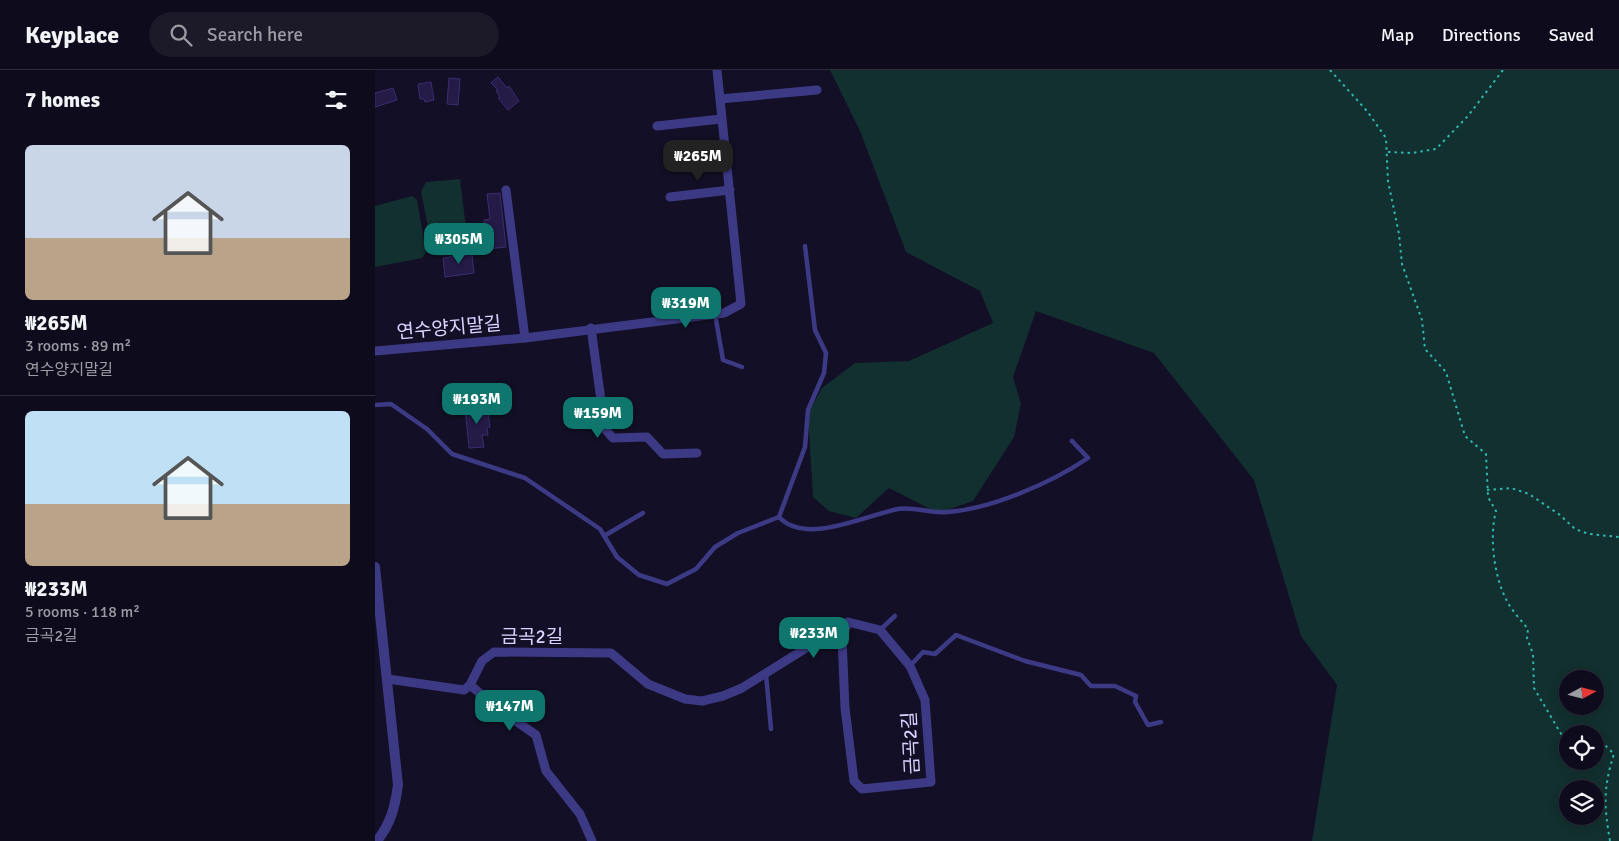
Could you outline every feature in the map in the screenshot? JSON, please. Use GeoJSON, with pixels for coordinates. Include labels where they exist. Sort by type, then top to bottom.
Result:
{"type":"FeatureCollection","features":[{"type":"Feature","properties":{"kind":"street","name":"연수양지말길"},"geometry":{"type":"LineString","coordinates":[[375,351],[525,338],[591,328],[715,314],[735,308],[741,304],[717,70]]}},
{"type":"Feature","properties":{"kind":"street"},"geometry":{"type":"LineString","coordinates":[[719,98],[817,90]]}},
{"type":"Feature","properties":{"kind":"street"},"geometry":{"type":"LineString","coordinates":[[657,126],[721,119]]}},
{"type":"Feature","properties":{"kind":"street","name":"연수양지말길"},"geometry":{"type":"LineString","coordinates":[[506,190],[525,338]]}},
{"type":"Feature","properties":{"kind":"street"},"geometry":{"type":"LineString","coordinates":[[670,197],[729,190]]}},
{"type":"Feature","properties":{"kind":"street"},"geometry":{"type":"LineString","coordinates":[[591,328],[605,429],[613,438],[647,437],[663,454],[697,453]]}},
{"type":"Feature","properties":{"kind":"street"},"geometry":{"type":"LineString","coordinates":[[375,567],[378,620],[388,679],[398,785],[395,810],[387,828],[377,841]]}},
{"type":"Feature","properties":{"kind":"street"},"geometry":{"type":"LineString","coordinates":[[847,622],[880,630]]}},
{"type":"Feature","properties":{"kind":"street","name":"금곡2길"},"geometry":{"type":"LineString","coordinates":[[847,622],[842,638],[845,708],[854,781],[862,789],[931,782],[925,700],[910,666],[880,630]]}},
{"type":"Feature","properties":{"kind":"street","name":"금곡2길"},"geometry":{"type":"LineString","coordinates":[[470,685],[482,661],[494,652],[611,653],[648,684],[685,699],[703,701],[723,696],[766,674],[847,622]]}},
{"type":"Feature","properties":{"kind":"street"},"geometry":{"type":"LineString","coordinates":[[388,679],[464,690],[470,685],[500,710],[535,735],[546,771],[580,814],[592,841]]}},
{"type":"Feature","properties":{"kind":"lane"},"geometry":{"type":"LineString","coordinates":[[375,405],[391,404],[427,429],[453,454],[525,478],[600,529],[617,557],[639,575],[667,584],[696,569],[715,547],[738,533],[779,517],[805,447],[808,410],[824,373],[826,353],[815,330],[805,246]]}},
{"type":"Feature","properties":{"kind":"lane"},"geometry":{"type":"LineString","coordinates":[[715,314],[723,360],[742,367]]}},
{"type":"Feature","properties":{"kind":"lane"},"geometry":{"type":"LineString","coordinates":[[779,517],[784,522],[813,530],[860,521],[901,508],[934,514],[963,511],[1039,486],[1088,458],[1073,441]]}},
{"type":"Feature","properties":{"kind":"lane"},"geometry":{"type":"LineString","coordinates":[[604,536],[643,513]]}},
{"type":"Feature","properties":{"kind":"lane"},"geometry":{"type":"LineString","coordinates":[[880,630],[895,616]]}},
{"type":"Feature","properties":{"kind":"lane"},"geometry":{"type":"LineString","coordinates":[[910,666],[923,652],[935,654],[956,635],[1025,661],[1081,675],[1091,686],[1115,686],[1136,696],[1135,702],[1148,724],[1161,722]]}},
{"type":"Feature","properties":{"kind":"lane"},"geometry":{"type":"LineString","coordinates":[[766,674],[771,730]]}},
{"type":"Feature","properties":{"kind":"path"},"geometry":{"type":"LineString","coordinates":[[1330,70],[1367,112],[1386,138],[1388,182],[1399,234],[1401,264],[1422,320],[1425,349],[1446,372],[1465,436],[1486,454],[1488,497],[1495,511],[1491,529],[1499,576],[1507,601],[1528,629],[1527,638],[1533,654],[1534,688],[1559,730]]}},
{"type":"Feature","properties":{"kind":"path"},"geometry":{"type":"LineString","coordinates":[[1387,152],[1412,153],[1436,149],[1468,116],[1503,70]]}},
{"type":"Feature","properties":{"kind":"path"},"geometry":{"type":"LineString","coordinates":[[1487,490],[1511,488],[1529,494],[1560,515],[1575,529],[1589,534],[1619,538]]}},
{"type":"Feature","properties":{"kind":"path"},"geometry":{"type":"LineString","coordinates":[[1604,745],[1614,754],[1606,780],[1605,810],[1610,841]]}},
{"type":"Feature","properties":{"kind":"green space"},"geometry":{"type":"Polygon","coordinates":[[[830,70],[1619,70],[1619,841],[1312,841],[1337,685],[1301,636],[1254,480],[1154,353],[1036,311],[1013,377],[1021,404],[1014,437],[973,501],[938,513],[889,488],[856,518],[829,511],[813,497],[808,414],[822,388],[855,363],[909,361],[993,323],[980,291],[906,252],[860,131],[830,70]]]}},
{"type":"Feature","properties":{"kind":"green space"},"geometry":{"type":"Polygon","coordinates":[[[460,179],[469,252],[438,256],[433,252],[421,192],[426,182],[460,179]]]}},
{"type":"Feature","properties":{"kind":"green space"},"geometry":{"type":"Polygon","coordinates":[[[412,196],[417,200],[426,252],[422,258],[375,267],[375,206],[412,196]]]}},
{"type":"Feature","properties":{"kind":"building"},"geometry":{"type":"Polygon","coordinates":[[[498,77],[507,88],[509,86],[519,101],[508,110],[498,98],[500,97],[496,91],[498,90],[491,83],[498,77]]]}},
{"type":"Feature","properties":{"kind":"building"},"geometry":{"type":"Polygon","coordinates":[[[449,78],[460,79],[458,105],[447,104],[449,78]]]}},
{"type":"Feature","properties":{"kind":"building"},"geometry":{"type":"Polygon","coordinates":[[[431,82],[434,100],[425,102],[424,99],[420,99],[418,84],[431,82]]]}},
{"type":"Feature","properties":{"kind":"building"},"geometry":{"type":"Polygon","coordinates":[[[393,88],[397,100],[375,107],[375,93],[393,88]]]}},
{"type":"Feature","properties":{"kind":"building"},"geometry":{"type":"Polygon","coordinates":[[[500,193],[506,247],[487,249],[484,220],[490,219],[487,194],[500,193]]]}},
{"type":"Feature","properties":{"kind":"building"},"geometry":{"type":"Polygon","coordinates":[[[472,254],[474,273],[445,277],[443,258],[472,254]]]}},
{"type":"Feature","properties":{"kind":"building"},"geometry":{"type":"Polygon","coordinates":[[[487,405],[490,427],[487,428],[488,435],[482,435],[484,447],[469,448],[465,408],[487,405]]]}}]}
